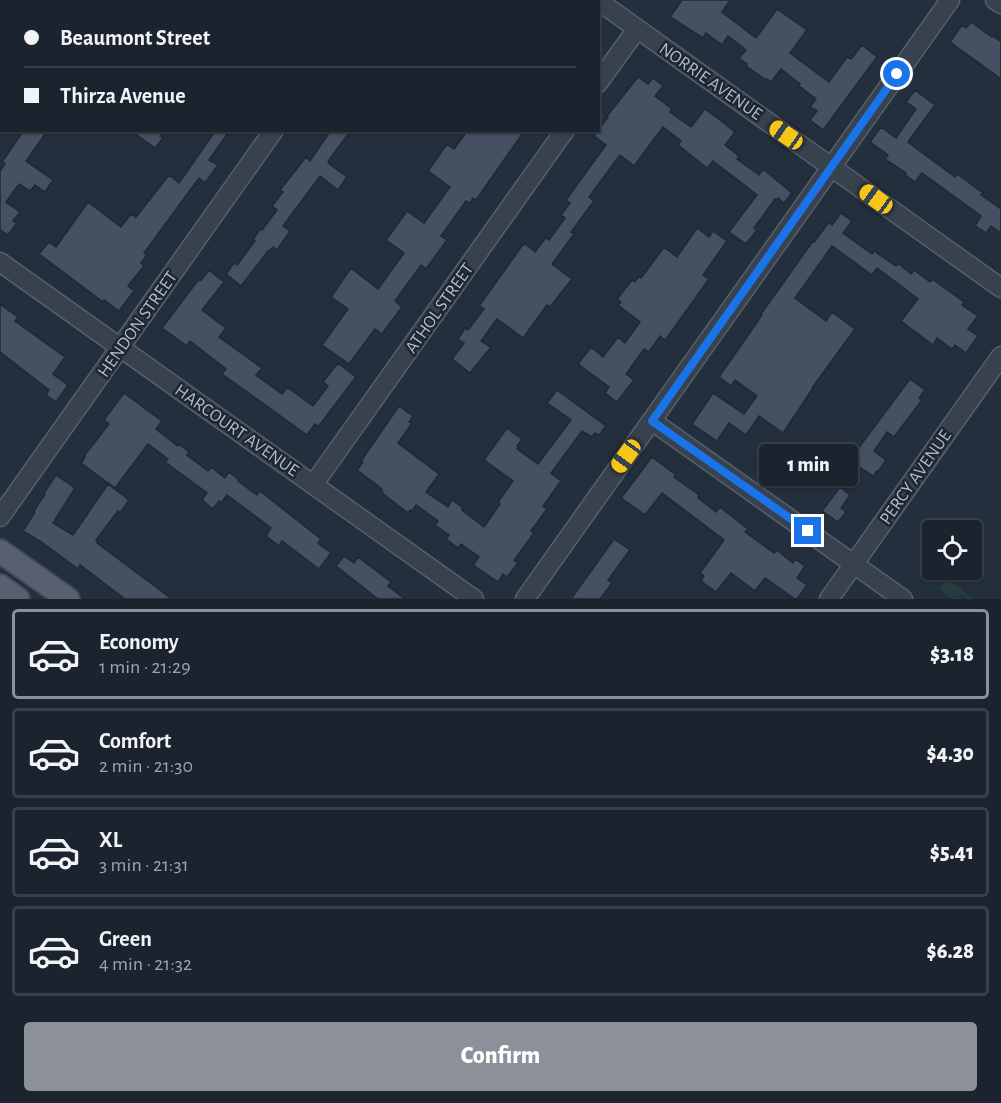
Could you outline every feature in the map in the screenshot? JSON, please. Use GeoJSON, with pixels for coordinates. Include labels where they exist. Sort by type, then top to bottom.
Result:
{"type":"FeatureCollection","features":[{"type":"Feature","properties":{"kind":"main road"},"geometry":{"type":"LineString","coordinates":[[0,550],[58,596]]}},
{"type":"Feature","properties":{"kind":"main road"},"geometry":{"type":"LineString","coordinates":[[0,586],[18,599]]}},
{"type":"Feature","properties":{"kind":"street"},"geometry":{"type":"LineString","coordinates":[[525,599],[950,0]]}},
{"type":"Feature","properties":{"kind":"street"},"geometry":{"type":"LineString","coordinates":[[995,0],[1001,4]]}},
{"type":"Feature","properties":{"kind":"street","name":"NORRIE AVENUE"},"geometry":{"type":"LineString","coordinates":[[600,2],[1001,288]]}},
{"type":"Feature","properties":{"kind":"street"},"geometry":{"type":"LineString","coordinates":[[600,80],[637,28]]}},
{"type":"Feature","properties":{"kind":"street","name":"HENDON STREET"},"geometry":{"type":"LineString","coordinates":[[0,517],[273,132]]}},
{"type":"Feature","properties":{"kind":"street","name":"ATHOL STREET"},"geometry":{"type":"LineString","coordinates":[[313,484],[564,132]]}},
{"type":"Feature","properties":{"kind":"street","name":"HARCOURT AVENUE"},"geometry":{"type":"LineString","coordinates":[[0,262],[474,599]]}},
{"type":"Feature","properties":{"kind":"street","name":"PERCY AVENUE"},"geometry":{"type":"LineString","coordinates":[[829,599],[1001,356]]}},
{"type":"Feature","properties":{"kind":"street"},"geometry":{"type":"LineString","coordinates":[[652,421],[903,599]]}},
{"type":"Feature","properties":{"kind":"green space"},"geometry":{"type":"Polygon","coordinates":[[[946,580],[950,580],[973,599],[960,594],[958,596],[962,599],[953,599],[939,589],[946,580]]]}},
{"type":"Feature","properties":{"kind":"building"},"geometry":{"type":"Polygon","coordinates":[[[682,0],[730,0],[722,12],[756,38],[777,9],[807,30],[790,53],[829,82],[847,57],[851,59],[862,45],[877,57],[823,130],[810,120],[817,111],[810,107],[816,99],[781,69],[771,82],[766,80],[739,58],[746,50],[728,36],[722,45],[706,33],[703,38],[670,17],[682,0]]]}},
{"type":"Feature","properties":{"kind":"building"},"geometry":{"type":"Polygon","coordinates":[[[971,22],[1001,42],[1001,79],[950,42],[962,25],[966,28],[971,22]]]}},
{"type":"Feature","properties":{"kind":"building"},"geometry":{"type":"Polygon","coordinates":[[[638,77],[648,84],[653,78],[663,86],[655,96],[672,109],[670,112],[691,127],[705,109],[735,132],[725,145],[739,156],[737,159],[759,175],[763,169],[792,193],[784,203],[778,198],[775,199],[754,228],[757,230],[746,244],[729,232],[757,195],[713,161],[707,168],[678,145],[681,141],[663,127],[634,166],[620,155],[589,197],[594,201],[571,232],[574,234],[552,264],[572,279],[550,307],[547,305],[523,338],[497,319],[481,341],[491,347],[470,373],[452,359],[464,343],[458,339],[465,328],[468,330],[484,309],[479,306],[524,243],[535,252],[546,237],[549,240],[565,218],[561,215],[570,203],[566,200],[606,145],[594,136],[600,132],[607,116],[638,77]]]}},
{"type":"Feature","properties":{"kind":"building"},"geometry":{"type":"Polygon","coordinates":[[[915,90],[935,105],[908,142],[955,177],[957,174],[1001,209],[1001,233],[991,226],[986,233],[975,226],[981,216],[922,173],[915,182],[885,159],[888,155],[870,142],[881,127],[896,138],[916,109],[906,102],[915,90]]]}},
{"type":"Feature","properties":{"kind":"building"},"geometry":{"type":"Polygon","coordinates":[[[23,132],[47,132],[26,161],[53,180],[45,192],[35,185],[30,191],[19,184],[6,202],[20,212],[13,221],[17,223],[8,235],[0,230],[0,171],[5,164],[2,162],[23,132]]]}},
{"type":"Feature","properties":{"kind":"building"},"geometry":{"type":"Polygon","coordinates":[[[133,132],[162,132],[160,136],[163,138],[155,148],[133,132]]]}},
{"type":"Feature","properties":{"kind":"building"},"geometry":{"type":"Polygon","coordinates":[[[215,132],[229,132],[209,160],[218,165],[205,183],[199,178],[144,253],[147,255],[141,263],[144,266],[128,286],[134,291],[119,311],[104,300],[103,302],[39,254],[49,242],[56,247],[88,202],[121,227],[131,214],[136,217],[169,175],[179,183],[215,132]]]}},
{"type":"Feature","properties":{"kind":"building"},"geometry":{"type":"Polygon","coordinates":[[[330,132],[350,132],[328,163],[347,177],[338,190],[320,176],[283,226],[290,231],[277,250],[273,247],[268,251],[241,286],[226,274],[234,263],[237,265],[255,241],[253,240],[260,229],[262,230],[277,210],[272,206],[283,192],[280,190],[306,157],[310,161],[330,132]]]}},
{"type":"Feature","properties":{"kind":"building"},"geometry":{"type":"Polygon","coordinates":[[[467,132],[524,132],[476,200],[473,198],[470,203],[466,201],[441,236],[447,240],[426,269],[421,265],[395,301],[402,307],[382,334],[375,329],[349,364],[322,345],[348,309],[331,297],[351,268],[378,289],[404,253],[386,240],[407,211],[424,223],[450,187],[428,171],[447,144],[454,149],[467,132]]]}},
{"type":"Feature","properties":{"kind":"building"},"geometry":{"type":"Polygon","coordinates":[[[841,213],[852,221],[843,233],[872,254],[874,251],[896,266],[898,263],[911,274],[914,270],[930,282],[932,279],[964,302],[962,305],[978,316],[968,329],[978,336],[966,353],[955,345],[952,349],[937,338],[933,345],[901,321],[918,299],[877,268],[872,275],[832,246],[795,298],[826,321],[832,312],[855,329],[783,433],[759,416],[746,435],[729,423],[717,441],[692,424],[713,393],[744,414],[757,396],[735,380],[731,386],[719,377],[813,241],[829,222],[832,225],[841,213]]]}},
{"type":"Feature","properties":{"kind":"building"},"geometry":{"type":"Polygon","coordinates":[[[697,228],[709,237],[713,231],[727,241],[703,275],[709,279],[669,335],[665,340],[660,336],[649,352],[644,349],[626,374],[634,380],[617,402],[605,393],[609,387],[578,364],[591,347],[603,357],[618,337],[625,343],[640,322],[618,305],[621,302],[617,299],[632,280],[635,282],[639,276],[641,278],[664,247],[677,257],[697,228]]]}},
{"type":"Feature","properties":{"kind":"building"},"geometry":{"type":"Polygon","coordinates":[[[209,270],[224,282],[202,310],[226,328],[219,337],[262,368],[256,375],[282,394],[287,387],[313,406],[328,386],[323,382],[338,363],[356,377],[318,427],[315,424],[307,435],[222,374],[226,369],[190,341],[187,346],[162,328],[199,279],[201,280],[209,270]]]}},
{"type":"Feature","properties":{"kind":"building"},"geometry":{"type":"Polygon","coordinates":[[[0,304],[18,317],[15,321],[65,357],[53,374],[68,385],[56,402],[46,395],[49,390],[0,352],[0,304]]]}},
{"type":"Feature","properties":{"kind":"building"},"geometry":{"type":"Polygon","coordinates":[[[910,379],[925,390],[919,398],[922,400],[894,437],[887,432],[874,451],[886,460],[878,472],[873,476],[861,468],[856,475],[845,466],[910,379]]]}},
{"type":"Feature","properties":{"kind":"building"},"geometry":{"type":"Polygon","coordinates":[[[557,390],[606,426],[599,435],[595,433],[592,437],[582,431],[551,473],[561,481],[543,506],[547,509],[531,531],[534,533],[514,560],[518,563],[507,577],[503,574],[498,582],[473,565],[479,557],[461,544],[458,548],[446,539],[449,535],[435,525],[438,521],[416,505],[408,513],[357,470],[399,406],[413,416],[409,422],[412,423],[398,443],[439,474],[426,492],[448,507],[452,500],[484,527],[513,481],[484,460],[507,428],[522,439],[517,449],[538,464],[571,420],[547,403],[557,390]]]}},
{"type":"Feature","properties":{"kind":"building"},"geometry":{"type":"Polygon","coordinates":[[[124,393],[162,421],[156,429],[189,452],[187,455],[208,471],[211,467],[225,478],[229,472],[257,495],[260,491],[321,539],[318,543],[331,553],[319,569],[282,541],[279,546],[266,536],[271,528],[227,495],[213,509],[202,500],[207,493],[165,462],[168,459],[148,444],[115,488],[81,463],[109,424],[104,420],[124,393]]]}},
{"type":"Feature","properties":{"kind":"building"},"geometry":{"type":"Polygon","coordinates":[[[652,457],[676,475],[674,477],[699,495],[698,498],[716,512],[720,507],[748,529],[745,532],[774,553],[777,550],[793,563],[795,559],[805,566],[797,578],[807,585],[797,599],[765,578],[755,591],[731,573],[716,592],[701,581],[704,576],[700,573],[724,540],[662,493],[645,515],[621,498],[652,457]]]}},
{"type":"Feature","properties":{"kind":"building"},"geometry":{"type":"Polygon","coordinates":[[[56,475],[75,488],[53,523],[73,535],[108,484],[129,500],[96,540],[97,543],[172,599],[125,599],[80,565],[78,569],[23,531],[56,475]]]}},
{"type":"Feature","properties":{"kind":"building"},"geometry":{"type":"Polygon","coordinates":[[[840,487],[850,495],[841,508],[846,512],[838,522],[822,511],[840,487]]]}},
{"type":"Feature","properties":{"kind":"building"},"geometry":{"type":"Polygon","coordinates":[[[614,539],[630,550],[608,580],[612,583],[600,599],[571,599],[614,539]]]}},
{"type":"Feature","properties":{"kind":"building"},"geometry":{"type":"Polygon","coordinates":[[[344,556],[354,563],[358,557],[391,582],[388,586],[405,599],[378,599],[336,566],[344,556]]]}},
{"type":"Feature","properties":{"kind":"route"},"geometry":{"type":"LineString","coordinates":[[808,531],[652,421],[897,74]]}}]}
